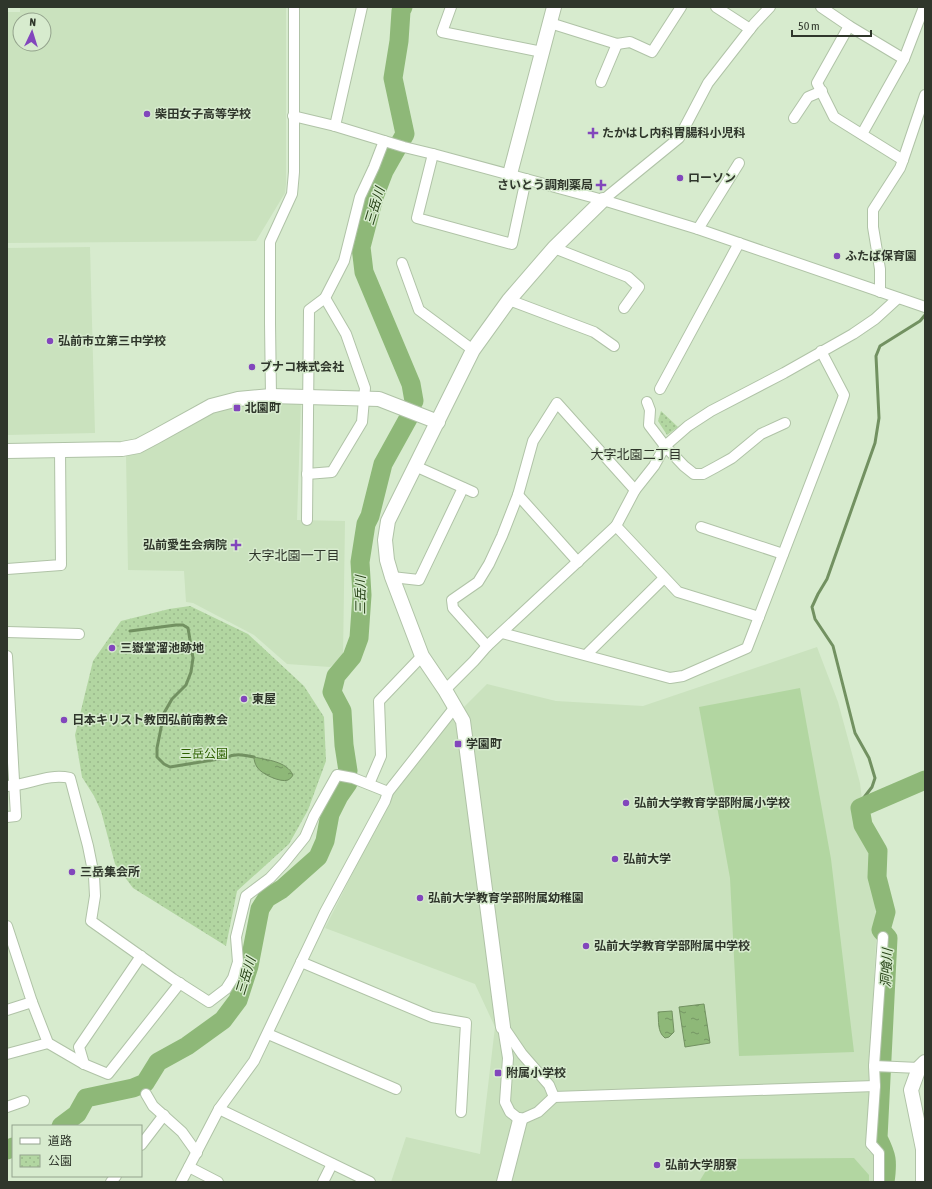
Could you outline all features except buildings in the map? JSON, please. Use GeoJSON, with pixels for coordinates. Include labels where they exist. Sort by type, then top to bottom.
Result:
{"type":"FeatureCollection","features":[{"type":"Feature","properties":{"kind":"street"},"geometry":{"type":"LineString","coordinates":[[271,396],[270,242],[292,194],[294,172],[294,7]]}},
{"type":"Feature","properties":{"kind":"street"},"geometry":{"type":"LineString","coordinates":[[335,126],[362,7]]}},
{"type":"Feature","properties":{"kind":"street"},"geometry":{"type":"LineString","coordinates":[[451,7],[442,32],[542,52]]}},
{"type":"Feature","properties":{"kind":"street"},"geometry":{"type":"LineString","coordinates":[[510,174],[554,7]]}},
{"type":"Feature","properties":{"kind":"street"},"geometry":{"type":"LineString","coordinates":[[550,23],[617,44],[630,42],[652,52],[681,7]]}},
{"type":"Feature","properties":{"kind":"street"},"geometry":{"type":"LineString","coordinates":[[716,7],[750,29]]}},
{"type":"Feature","properties":{"kind":"street"},"geometry":{"type":"LineString","coordinates":[[520,1120],[510,1112],[505,1102],[508,1058],[463,721],[445,690],[422,656],[392,577],[387,560],[385,540],[388,521],[473,350],[509,300],[554,248],[604,200],[680,138],[708,83],[750,29],[770,7]]}},
{"type":"Feature","properties":{"kind":"street"},"geometry":{"type":"LineString","coordinates":[[822,7],[849,26],[904,59]]}},
{"type":"Feature","properties":{"kind":"street"},"geometry":{"type":"LineString","coordinates":[[862,134],[904,59],[924,7]]}},
{"type":"Feature","properties":{"kind":"street"},"geometry":{"type":"LineString","coordinates":[[849,26],[817,82],[834,117],[904,160]]}},
{"type":"Feature","properties":{"kind":"street"},"geometry":{"type":"LineString","coordinates":[[601,82],[617,44]]}},
{"type":"Feature","properties":{"kind":"street"},"geometry":{"type":"LineString","coordinates":[[794,118],[808,97],[822,91]]}},
{"type":"Feature","properties":{"kind":"street"},"geometry":{"type":"LineString","coordinates":[[880,292],[880,269],[873,227],[873,210],[904,160],[925,95]]}},
{"type":"Feature","properties":{"kind":"street"},"geometry":{"type":"LineString","coordinates":[[294,116],[335,126],[399,146],[604,200],[698,229],[924,307]]}},
{"type":"Feature","properties":{"kind":"street"},"geometry":{"type":"LineString","coordinates":[[307,520],[309,310],[325,298],[344,261],[360,197],[384,141]]}},
{"type":"Feature","properties":{"kind":"street"},"geometry":{"type":"LineString","coordinates":[[433,154],[417,218],[512,244],[526,179]]}},
{"type":"Feature","properties":{"kind":"street"},"geometry":{"type":"LineString","coordinates":[[698,229],[739,163]]}},
{"type":"Feature","properties":{"kind":"street"},"geometry":{"type":"LineString","coordinates":[[660,389],[739,243]]}},
{"type":"Feature","properties":{"kind":"street"},"geometry":{"type":"LineString","coordinates":[[554,248],[628,277],[639,287],[624,308]]}},
{"type":"Feature","properties":{"kind":"street"},"geometry":{"type":"LineString","coordinates":[[402,263],[419,310],[473,350]]}},
{"type":"Feature","properties":{"kind":"street"},"geometry":{"type":"LineString","coordinates":[[307,474],[332,472],[362,422],[365,388],[346,334],[325,298]]}},
{"type":"Feature","properties":{"kind":"street"},"geometry":{"type":"LineString","coordinates":[[445,690],[487,646],[616,526],[635,490],[654,466],[665,446],[688,426],[711,411],[784,373],[853,334],[875,319],[898,298]]}},
{"type":"Feature","properties":{"kind":"street"},"geometry":{"type":"LineString","coordinates":[[509,300],[594,332],[614,346]]}},
{"type":"Feature","properties":{"kind":"street"},"geometry":{"type":"LineString","coordinates":[[502,633],[670,678],[683,676],[747,648],[844,395],[821,351]]}},
{"type":"Feature","properties":{"kind":"street"},"geometry":{"type":"LineString","coordinates":[[7,451],[122,449],[138,446],[211,406],[238,399],[271,396],[379,399],[438,422]]}},
{"type":"Feature","properties":{"kind":"street"},"geometry":{"type":"LineString","coordinates":[[647,402],[650,410],[649,425],[665,446],[690,472],[694,474],[703,474],[732,458],[761,434],[785,423]]}},
{"type":"Feature","properties":{"kind":"street"},"geometry":{"type":"LineString","coordinates":[[487,646],[452,608],[452,600],[478,582],[489,564],[518,495],[533,441],[557,403],[635,490]]}},
{"type":"Feature","properties":{"kind":"street"},"geometry":{"type":"LineString","coordinates":[[7,569],[61,565],[60,450]]}},
{"type":"Feature","properties":{"kind":"street"},"geometry":{"type":"LineString","coordinates":[[415,466],[473,492]]}},
{"type":"Feature","properties":{"kind":"street"},"geometry":{"type":"LineString","coordinates":[[392,577],[419,580],[462,488]]}},
{"type":"Feature","properties":{"kind":"street"},"geometry":{"type":"LineString","coordinates":[[518,495],[578,562]]}},
{"type":"Feature","properties":{"kind":"street"},"geometry":{"type":"LineString","coordinates":[[616,526],[678,592],[759,617]]}},
{"type":"Feature","properties":{"kind":"street"},"geometry":{"type":"LineString","coordinates":[[701,527],[783,554]]}},
{"type":"Feature","properties":{"kind":"street"},"geometry":{"type":"LineString","coordinates":[[586,655],[664,578]]}},
{"type":"Feature","properties":{"kind":"street"},"geometry":{"type":"LineString","coordinates":[[7,632],[79,634]]}},
{"type":"Feature","properties":{"kind":"street"},"geometry":{"type":"LineString","coordinates":[[7,656],[11,786],[16,816],[7,818]]}},
{"type":"Feature","properties":{"kind":"street"},"geometry":{"type":"LineString","coordinates":[[369,784],[381,756],[379,701],[422,656]]}},
{"type":"Feature","properties":{"kind":"street"},"geometry":{"type":"LineString","coordinates":[[180,1182],[189,1168],[219,1109],[254,1061],[325,912],[385,801],[388,792],[455,707]]}},
{"type":"Feature","properties":{"kind":"street"},"geometry":{"type":"LineString","coordinates":[[11,786],[59,775],[70,778],[88,846],[94,876],[95,896],[91,921],[209,1002],[226,989],[233,978],[238,962],[236,936],[246,896],[270,878],[305,837],[314,816],[337,775],[353,778],[388,792]]}},
{"type":"Feature","properties":{"kind":"street"},"geometry":{"type":"LineString","coordinates":[[7,926],[32,1002],[48,1043],[84,1064],[108,1074],[180,983]]}},
{"type":"Feature","properties":{"kind":"street"},"geometry":{"type":"LineString","coordinates":[[879,1182],[879,1153],[871,1144],[875,1086],[878,1066],[882,936]]}},
{"type":"Feature","properties":{"kind":"street"},"geometry":{"type":"LineString","coordinates":[[84,1064],[80,1047],[141,956]]}},
{"type":"Feature","properties":{"kind":"street"},"geometry":{"type":"LineString","coordinates":[[301,962],[432,1017],[466,1023],[461,1112]]}},
{"type":"Feature","properties":{"kind":"street"},"geometry":{"type":"LineString","coordinates":[[7,1010],[32,1002]]}},
{"type":"Feature","properties":{"kind":"street"},"geometry":{"type":"LineString","coordinates":[[503,1027],[522,1054],[549,1085],[554,1097]]}},
{"type":"Feature","properties":{"kind":"street"},"geometry":{"type":"LineString","coordinates":[[268,1034],[396,1089]]}},
{"type":"Feature","properties":{"kind":"street"},"geometry":{"type":"LineString","coordinates":[[7,1054],[48,1043]]}},
{"type":"Feature","properties":{"kind":"street"},"geometry":{"type":"LineString","coordinates":[[878,1066],[922,1065],[911,1090],[923,1150],[924,1174]]}},
{"type":"Feature","properties":{"kind":"street"},"geometry":{"type":"LineString","coordinates":[[520,1120],[538,1112],[554,1097],[875,1086]]}},
{"type":"Feature","properties":{"kind":"street"},"geometry":{"type":"LineString","coordinates":[[146,1094],[154,1106],[182,1132],[197,1153]]}},
{"type":"Feature","properties":{"kind":"street"},"geometry":{"type":"LineString","coordinates":[[7,1107],[24,1101]]}},
{"type":"Feature","properties":{"kind":"street"},"geometry":{"type":"LineString","coordinates":[[219,1109],[370,1182]]}},
{"type":"Feature","properties":{"kind":"street"},"geometry":{"type":"LineString","coordinates":[[142,1143],[164,1115]]}},
{"type":"Feature","properties":{"kind":"street"},"geometry":{"type":"LineString","coordinates":[[504,1182],[520,1120]]}},
{"type":"Feature","properties":{"kind":"street"},"geometry":{"type":"LineString","coordinates":[[323,1182],[332,1164]]}},
{"type":"Feature","properties":{"kind":"street"},"geometry":{"type":"LineString","coordinates":[[189,1168],[218,1182]]}},
{"type":"Feature","properties":{"kind":"shaded area","name":"柴田女子高等学校"},"geometry":{"type":"Polygon","coordinates":[[[20,7],[286,7],[285,193],[256,241],[7,243],[7,12],[12,12],[12,52],[52,52],[52,12],[20,12],[20,7]]]}},
{"type":"Feature","properties":{"kind":"shaded area","name":"弘前市立第三中学校"},"geometry":{"type":"Polygon","coordinates":[[[90,247],[95,433],[7,435],[7,248],[90,247]]]}},
{"type":"Feature","properties":{"kind":"shaded area","name":"弘前愛生会病院"},"geometry":{"type":"Polygon","coordinates":[[[301,402],[297,520],[345,521],[343,656],[330,667],[287,664],[254,635],[193,603],[186,602],[184,571],[128,570],[126,454],[211,412],[247,403],[301,402]]]}},
{"type":"Feature","properties":{"kind":"shaded area","name":"弘前大学"},"geometry":{"type":"Polygon","coordinates":[[[817,647],[838,702],[860,783],[877,923],[869,1070],[870,1092],[867,1150],[877,1158],[875,1182],[391,1182],[406,1137],[480,1154],[495,1027],[475,984],[325,928],[392,795],[445,726],[487,684],[556,701],[643,706],[817,647]]]}},
{"type":"Feature","properties":{"kind":"green space"},"geometry":{"type":"Polygon","coordinates":[[[661,411],[678,427],[667,435],[658,421],[661,411]]]}},
{"type":"Feature","properties":{"kind":"green space","name":"三岳公園"},"geometry":{"type":"Polygon","coordinates":[[[190,606],[248,634],[304,686],[324,717],[326,761],[308,810],[289,844],[237,891],[226,946],[133,888],[115,864],[101,811],[94,796],[82,777],[75,735],[93,661],[121,621],[169,609],[190,606]]]}},
{"type":"Feature","properties":{"kind":"green space"},"geometry":{"type":"Polygon","coordinates":[[[800,688],[831,859],[854,1052],[739,1056],[730,878],[699,707],[800,688]]]}},
{"type":"Feature","properties":{"kind":"green space"},"geometry":{"type":"Polygon","coordinates":[[[854,1158],[869,1175],[869,1182],[699,1182],[713,1159],[854,1158]]]}},
{"type":"Feature","properties":{"kind":"water"},"geometry":{"type":"Polygon","coordinates":[[[254,757],[281,764],[290,770],[293,775],[285,781],[271,777],[259,770],[254,761],[254,757]]]}},
{"type":"Feature","properties":{"kind":"water"},"geometry":{"type":"Polygon","coordinates":[[[704,1004],[710,1043],[685,1047],[679,1007],[704,1004]]]}},
{"type":"Feature","properties":{"kind":"water"},"geometry":{"type":"Polygon","coordinates":[[[672,1011],[674,1032],[669,1037],[665,1038],[662,1036],[660,1030],[658,1012],[672,1011]]]}},
{"type":"Feature","properties":{"kind":"waterway","name":"三岳川"},"geometry":{"type":"LineString","coordinates":[[403,7],[401,11],[399,41],[393,78],[405,134],[384,171],[374,197],[361,247],[364,272],[411,384],[414,401]]}},
{"type":"Feature","properties":{"kind":"waterway"},"geometry":{"type":"LineString","coordinates":[[860,808],[862,800],[872,787],[875,778],[869,758],[855,733],[833,646],[815,619],[812,607],[827,579],[875,443],[879,418],[876,356],[880,346],[920,321],[925,315]]}},
{"type":"Feature","properties":{"kind":"waterway","name":"三岳川"},"geometry":{"type":"LineString","coordinates":[[348,771],[344,745],[342,711],[332,692],[336,676],[352,657],[359,638],[362,595],[360,562],[366,524],[370,516],[383,464],[409,417]]}},
{"type":"Feature","properties":{"kind":"waterway"},"geometry":{"type":"LineString","coordinates":[[130,631],[176,625],[183,625],[188,628],[193,658],[191,672],[186,685],[172,699],[164,713],[157,748],[157,757],[164,764],[170,767],[236,755],[254,757]]}},
{"type":"Feature","properties":{"kind":"waterway","name":"洞喰川"},"geometry":{"type":"LineString","coordinates":[[885,1182],[886,1159],[878,1138],[888,938],[881,930],[886,912],[877,877],[878,851],[863,825],[860,808],[925,780]]}},
{"type":"Feature","properties":{"kind":"waterway","name":"三岳川"},"geometry":{"type":"LineString","coordinates":[[62,1125],[77,1114],[86,1098],[133,1088],[145,1083],[158,1062],[187,1046],[223,1020],[238,1000],[249,966],[260,909],[267,898],[282,889],[318,857],[325,841],[330,814],[339,796],[348,783]]}},
{"type":"Feature","properties":{"kind":"waterway","name":"三岳川"},"geometry":{"type":"LineString","coordinates":[[7,1150],[12,1148]]}},
{"type":"Feature","properties":{"kind":"place","name":"柴田女子高等学校"},"geometry":{"type":"Point","coordinates":[147,114]}},
{"type":"Feature","properties":{"kind":"place","name":"たかはし内科胃腸科小児科"},"geometry":{"type":"Point","coordinates":[593,133]}},
{"type":"Feature","properties":{"kind":"place","name":"ローソン"},"geometry":{"type":"Point","coordinates":[680,178]}},
{"type":"Feature","properties":{"kind":"place","name":"さいとう調剤薬局"},"geometry":{"type":"Point","coordinates":[601,185]}},
{"type":"Feature","properties":{"kind":"place","name":"ふたば保育園"},"geometry":{"type":"Point","coordinates":[837,256]}},
{"type":"Feature","properties":{"kind":"place","name":"弘前市立第三中学校"},"geometry":{"type":"Point","coordinates":[50,341]}},
{"type":"Feature","properties":{"kind":"place","name":"ブナコ株式会社"},"geometry":{"type":"Point","coordinates":[252,367]}},
{"type":"Feature","properties":{"kind":"place","name":"北園町"},"geometry":{"type":"Point","coordinates":[237,408]}},
{"type":"Feature","properties":{"kind":"place","name":"弘前愛生会病院"},"geometry":{"type":"Point","coordinates":[236,545]}},
{"type":"Feature","properties":{"kind":"place","name":"三嶽堂溜池跡地"},"geometry":{"type":"Point","coordinates":[112,648]}},
{"type":"Feature","properties":{"kind":"place","name":"東屋"},"geometry":{"type":"Point","coordinates":[244,699]}},
{"type":"Feature","properties":{"kind":"place","name":"日本キリスト教団弘前南教会"},"geometry":{"type":"Point","coordinates":[64,720]}},
{"type":"Feature","properties":{"kind":"place","name":"学園町"},"geometry":{"type":"Point","coordinates":[458,744]}},
{"type":"Feature","properties":{"kind":"place","name":"弘前大学教育学部附属小学校"},"geometry":{"type":"Point","coordinates":[626,803]}},
{"type":"Feature","properties":{"kind":"place","name":"弘前大学"},"geometry":{"type":"Point","coordinates":[615,859]}},
{"type":"Feature","properties":{"kind":"place","name":"三岳集会所"},"geometry":{"type":"Point","coordinates":[72,872]}},
{"type":"Feature","properties":{"kind":"place","name":"弘前大学教育学部附属幼稚園"},"geometry":{"type":"Point","coordinates":[420,898]}},
{"type":"Feature","properties":{"kind":"place","name":"弘前大学教育学部附属中学校"},"geometry":{"type":"Point","coordinates":[586,946]}},
{"type":"Feature","properties":{"kind":"place","name":"附属小学校"},"geometry":{"type":"Point","coordinates":[498,1073]}},
{"type":"Feature","properties":{"kind":"place","name":"弘前大学朋寮"},"geometry":{"type":"Point","coordinates":[657,1165]}},
{"type":"Feature","properties":{"kind":"district","name":"大字北園二丁目"},"geometry":{"type":"Point","coordinates":[636,454]}},
{"type":"Feature","properties":{"kind":"district","name":"大字北園一丁目"},"geometry":{"type":"Point","coordinates":[294,555]}}]}
